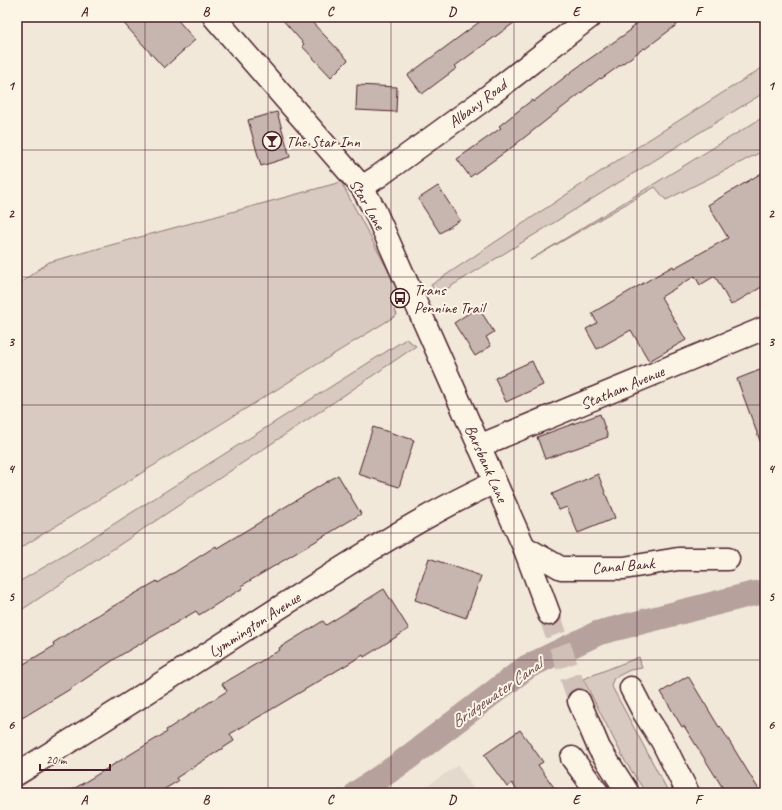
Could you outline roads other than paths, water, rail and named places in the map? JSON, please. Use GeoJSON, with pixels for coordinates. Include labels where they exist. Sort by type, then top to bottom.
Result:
{"type":"FeatureCollection","features":[{"type":"Feature","properties":{"kind":"street","name":"Star Lane"},"geometry":{"type":"LineString","coordinates":[[214,17],[362,187],[375,211],[421,314]]}},
{"type":"Feature","properties":{"kind":"street","name":"Albany Road"},"geometry":{"type":"LineString","coordinates":[[362,187],[482,101],[590,17]]}},
{"type":"Feature","properties":{"kind":"street","name":"Barsbank Lane"},"geometry":{"type":"LineString","coordinates":[[421,314],[524,548],[549,614]]}},
{"type":"Feature","properties":{"kind":"street","name":"Statham Avenue"},"geometry":{"type":"LineString","coordinates":[[479,446],[765,328]]}},
{"type":"Feature","properties":{"kind":"street","name":"Lymmington Avenue"},"geometry":{"type":"LineString","coordinates":[[17,774],[119,711],[396,533],[462,497],[495,482]]}},
{"type":"Feature","properties":{"kind":"street","name":"Canal Bank"},"geometry":{"type":"LineString","coordinates":[[524,548],[561,568],[624,568],[678,559],[728,560]]}},
{"type":"Feature","properties":{"kind":"street"},"geometry":{"type":"LineString","coordinates":[[631,688],[662,742],[688,793]]}},
{"type":"Feature","properties":{"kind":"street"},"geometry":{"type":"LineString","coordinates":[[579,701],[599,748],[628,793]]}},
{"type":"Feature","properties":{"kind":"street"},"geometry":{"type":"LineString","coordinates":[[572,758],[598,793]]}},
{"type":"Feature","properties":{"kind":"waterway","name":"Bridgewater Canal"},"geometry":{"type":"LineString","coordinates":[[357,793],[401,763],[527,667],[598,633],[765,592]]}},
{"type":"Feature","properties":{"kind":"tunnel"},"geometry":{"type":"LineString","coordinates":[[549,614],[579,701]]}},
{"type":"Feature","properties":{"kind":"place","name":"The Star Inn"},"geometry":{"type":"Point","coordinates":[272,141]}},
{"type":"Feature","properties":{"kind":"place","name":"Trans Pennine Trail"},"geometry":{"type":"Point","coordinates":[400,298]}}]}
